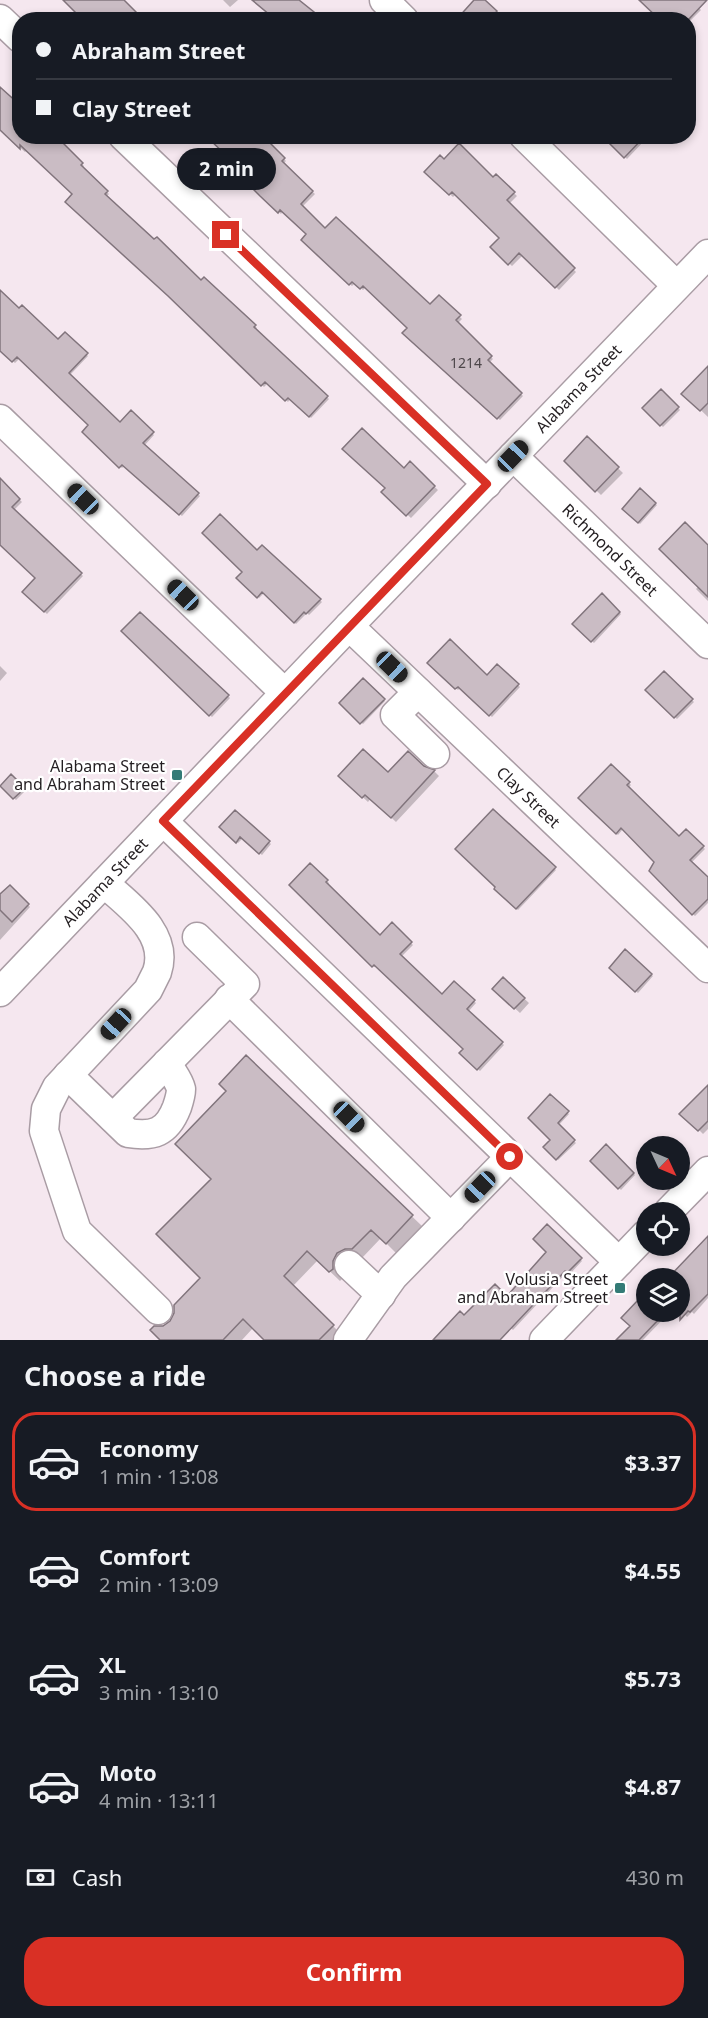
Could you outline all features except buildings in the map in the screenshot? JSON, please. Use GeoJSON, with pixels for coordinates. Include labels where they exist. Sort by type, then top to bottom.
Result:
{"type":"FeatureCollection","features":[{"type":"Feature","properties":{"kind":"street"},"geometry":{"type":"LineString","coordinates":[[384,0],[396,12]]}},
{"type":"Feature","properties":{"kind":"street"},"geometry":{"type":"LineString","coordinates":[[0,19],[12,30]]}},
{"type":"Feature","properties":{"kind":"street"},"geometry":{"type":"LineString","coordinates":[[131,144],[487,484]]}},
{"type":"Feature","properties":{"kind":"street"},"geometry":{"type":"LineString","coordinates":[[532,144],[676,285]]}},
{"type":"Feature","properties":{"kind":"street","name":"Alabama Street"},"geometry":{"type":"LineString","coordinates":[[0,992],[708,254]]}},
{"type":"Feature","properties":{"kind":"street"},"geometry":{"type":"LineString","coordinates":[[0,419],[285,693]]}},
{"type":"Feature","properties":{"kind":"street","name":"Richmond Street"},"geometry":{"type":"LineString","coordinates":[[513,456],[708,644]]}},
{"type":"Feature","properties":{"kind":"street","name":"Clay Street"},"geometry":{"type":"LineString","coordinates":[[349,626],[708,968]]}},
{"type":"Feature","properties":{"kind":"street"},"geometry":{"type":"LineString","coordinates":[[418,692],[394,715],[435,754]]}},
{"type":"Feature","properties":{"kind":"street"},"geometry":{"type":"LineString","coordinates":[[163,821],[619,1262]]}},
{"type":"Feature","properties":{"kind":"street"},"geometry":{"type":"LineString","coordinates":[[104,883],[145,921],[155,938],[159,958],[157,972],[148,990],[57,1087],[46,1109],[44,1131],[77,1231],[158,1310]]}},
{"type":"Feature","properties":{"kind":"street"},"geometry":{"type":"LineString","coordinates":[[113,1118],[245,984],[197,938]]}},
{"type":"Feature","properties":{"kind":"street"},"geometry":{"type":"LineString","coordinates":[[229,999],[451,1218]]}},
{"type":"Feature","properties":{"kind":"street"},"geometry":{"type":"LineString","coordinates":[[68,1075],[128,1132],[154,1133],[165,1127],[171,1120],[181,1092],[180,1084],[167,1063]]}},
{"type":"Feature","properties":{"kind":"street"},"geometry":{"type":"LineString","coordinates":[[348,1340],[393,1277],[510,1157]]}},
{"type":"Feature","properties":{"kind":"street"},"geometry":{"type":"LineString","coordinates":[[678,1202],[708,1171]]}},
{"type":"Feature","properties":{"kind":"street"},"geometry":{"type":"LineString","coordinates":[[544,1340],[636,1244]]}},
{"type":"Feature","properties":{"kind":"street"},"geometry":{"type":"LineString","coordinates":[[349,1265],[381,1295]]}},
{"type":"Feature","properties":{"kind":"place","name":"Alabama Street and Abraham Street"},"geometry":{"type":"Point","coordinates":[177,775]}},
{"type":"Feature","properties":{"kind":"place","name":"Volusia Street and Abraham Street"},"geometry":{"type":"Point","coordinates":[620,1288]}},
{"type":"Feature","properties":{"kind":"route"},"geometry":{"type":"LineString","coordinates":[[226,235],[487,484],[163,821],[510,1157]]}}]}
